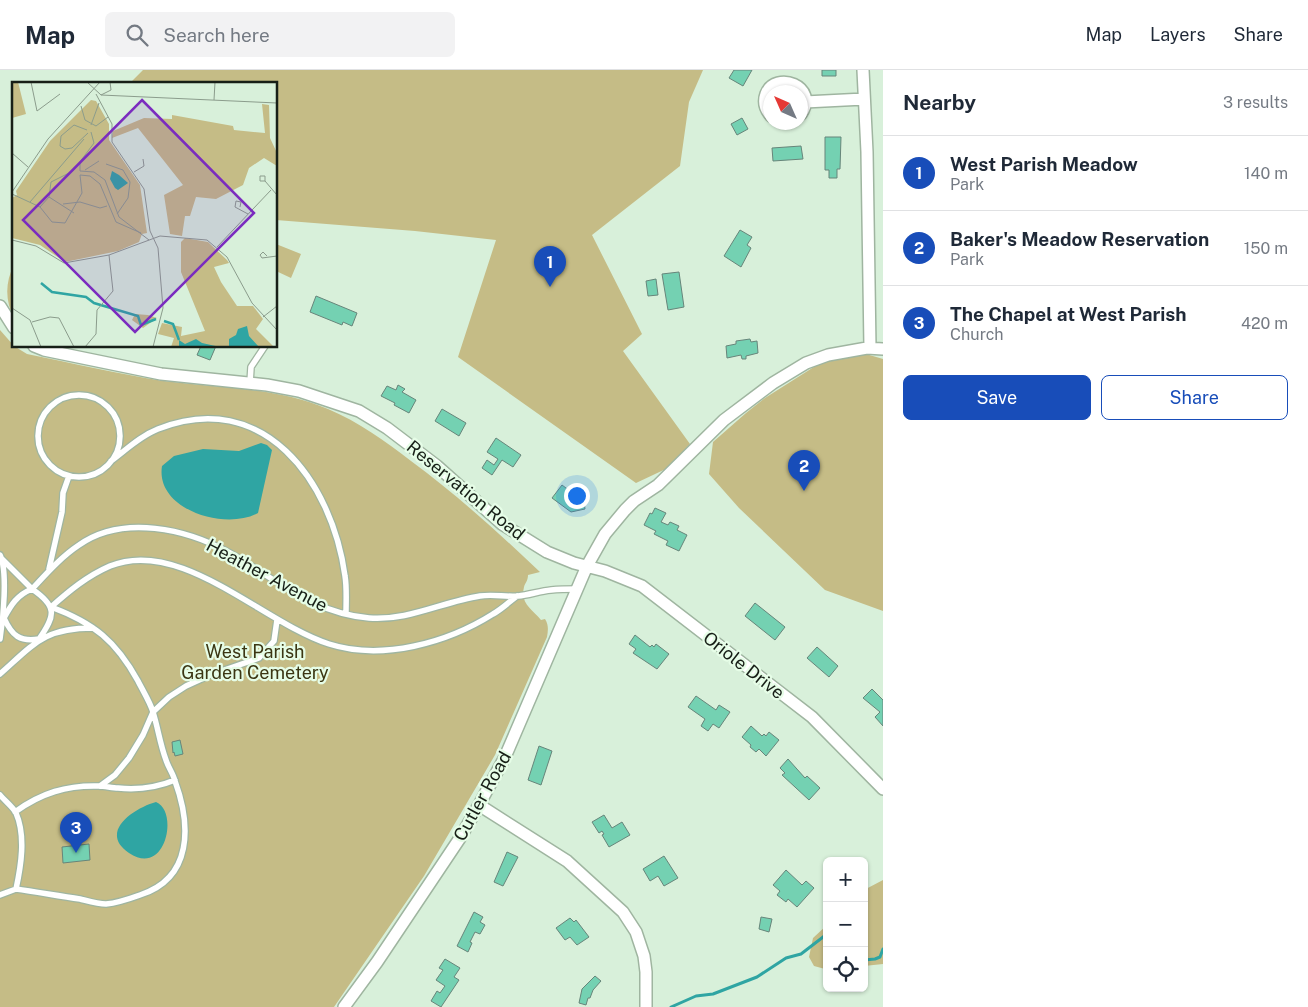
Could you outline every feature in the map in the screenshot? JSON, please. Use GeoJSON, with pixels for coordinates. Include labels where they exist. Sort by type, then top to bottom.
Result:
{"type":"FeatureCollection","features":[{"type":"Feature","properties":{"kind":"street"},"geometry":{"type":"LineString","coordinates":[[863,70],[867,152],[870,348]]}},
{"type":"Feature","properties":{"kind":"street"},"geometry":{"type":"LineString","coordinates":[[773,85],[778,82],[787,81],[797,85]]}},
{"type":"Feature","properties":{"kind":"street"},"geometry":{"type":"LineString","coordinates":[[808,102],[864,99]]}},
{"type":"Feature","properties":{"kind":"street"},"geometry":{"type":"LineString","coordinates":[[0,306],[12,325]]}},
{"type":"Feature","properties":{"kind":"street","name":"Reservation Road"},"geometry":{"type":"LineString","coordinates":[[39,348],[161,374],[250,383],[299,391],[359,411],[387,428],[437,466],[502,524],[547,552],[587,566]]}},
{"type":"Feature","properties":{"kind":"street"},"geometry":{"type":"LineString","coordinates":[[587,566],[605,534],[624,510],[658,485],[724,420],[773,383],[806,363],[828,355],[851,350],[883,349]]}},
{"type":"Feature","properties":{"kind":"street","name":"Cutler Road"},"geometry":{"type":"LineString","coordinates":[[344,1007],[460,838],[479,805],[508,748],[587,566]]}},
{"type":"Feature","properties":{"kind":"street","name":"Oriole Drive"},"geometry":{"type":"LineString","coordinates":[[587,566],[642,586],[812,717],[883,789]]}},
{"type":"Feature","properties":{"kind":"street"},"geometry":{"type":"LineString","coordinates":[[479,805],[567,861],[624,912],[636,932],[644,956],[646,1007]]}},
{"type":"Feature","properties":{"kind":"lane"},"geometry":{"type":"LineString","coordinates":[[250,383],[251,367],[264,348]]}},
{"type":"Feature","properties":{"kind":"lane"},"geometry":{"type":"LineString","coordinates":[[111,462],[118,450],[120,437],[118,424],[112,412],[103,402],[91,396],[78,394],[65,397],[54,403],[44,412],[39,424],[37,438],[40,450],[46,462],[56,471],[68,476],[89,476],[99,472],[137,441],[157,429],[179,423],[200,420],[225,421],[249,427],[270,437],[301,466],[326,508],[335,530],[341,553],[345,577],[346,614]]}},
{"type":"Feature","properties":{"kind":"lane"},"geometry":{"type":"LineString","coordinates":[[49,571],[62,512],[63,493],[68,476]]}},
{"type":"Feature","properties":{"kind":"lane","name":"Heather Avenue"},"geometry":{"type":"LineString","coordinates":[[32,589],[49,571],[80,544],[111,531],[129,528],[167,529],[210,543],[231,553],[286,589],[330,610],[368,618],[388,618],[419,613],[480,596],[517,596]]}},
{"type":"Feature","properties":{"kind":"lane"},"geometry":{"type":"LineString","coordinates":[[0,674],[39,639],[50,624],[52,613],[51,607],[43,596],[32,589],[1,557]]}},
{"type":"Feature","properties":{"kind":"lane"},"geometry":{"type":"LineString","coordinates":[[0,639],[4,618],[1,557]]}},
{"type":"Feature","properties":{"kind":"lane","name":"Heather Avenue"},"geometry":{"type":"LineString","coordinates":[[51,607],[76,585],[112,566],[127,562],[165,563],[186,569],[211,581],[277,620],[330,644],[369,650],[397,649],[428,644],[452,635],[494,614],[517,596]]}},
{"type":"Feature","properties":{"kind":"lane"},"geometry":{"type":"LineString","coordinates":[[4,618],[12,602],[32,589]]}},
{"type":"Feature","properties":{"kind":"lane"},"geometry":{"type":"LineString","coordinates":[[517,596],[552,590],[578,589]]}},
{"type":"Feature","properties":{"kind":"lane"},"geometry":{"type":"LineString","coordinates":[[0,895],[16,889],[106,904],[122,901],[148,892],[162,884],[173,872],[183,853],[186,834],[184,814],[175,780],[166,762],[153,712],[130,667],[120,651],[109,639],[70,614],[51,607]]}},
{"type":"Feature","properties":{"kind":"lane"},"geometry":{"type":"LineString","coordinates":[[4,618],[9,629],[27,641],[39,639],[58,631],[74,628],[94,628]]}},
{"type":"Feature","properties":{"kind":"lane"},"geometry":{"type":"LineString","coordinates":[[100,786],[115,775],[129,758],[143,735],[153,712],[169,697],[186,686],[210,675],[259,658],[274,641],[277,620]]}},
{"type":"Feature","properties":{"kind":"lane"},"geometry":{"type":"LineString","coordinates":[[15,812],[42,795],[66,788],[100,786],[119,788],[158,787],[175,780]]}},
{"type":"Feature","properties":{"kind":"lane"},"geometry":{"type":"LineString","coordinates":[[0,795],[15,812],[20,827],[20,872],[16,889]]}},
{"type":"Feature","properties":{"kind":"green space"},"geometry":{"type":"Polygon","coordinates":[[[143,70],[703,70],[689,102],[680,166],[592,235],[642,334],[623,351],[690,444],[670,467],[636,483],[458,357],[496,240],[415,231],[278,220],[278,82],[131,82],[143,70]]]}},
{"type":"Feature","properties":{"kind":"green space"},"geometry":{"type":"Polygon","coordinates":[[[278,245],[301,254],[291,278],[278,272],[278,245]]]}},
{"type":"Feature","properties":{"kind":"green space"},"geometry":{"type":"Polygon","coordinates":[[[12,269],[12,314],[7,292],[12,269]]]}},
{"type":"Feature","properties":{"kind":"green space","name":"West Parish Garden Cemetery"},"geometry":{"type":"Polygon","coordinates":[[[0,330],[12,344],[12,348],[17,348],[27,354],[164,381],[268,392],[288,396],[328,409],[371,432],[445,487],[540,572],[528,575],[523,593],[528,606],[541,620],[545,619],[548,626],[547,637],[495,755],[424,876],[334,1007],[0,1007],[0,330]]]}},
{"type":"Feature","properties":{"kind":"green space"},"geometry":{"type":"Polygon","coordinates":[[[866,354],[883,359],[883,611],[825,590],[739,508],[709,474],[713,442],[765,398],[828,360],[866,354]]]}},
{"type":"Feature","properties":{"kind":"green space"},"geometry":{"type":"Polygon","coordinates":[[[883,880],[883,964],[868,966],[868,902],[868,888],[883,880]]]}},
{"type":"Feature","properties":{"kind":"green space"},"geometry":{"type":"Polygon","coordinates":[[[823,929],[823,968],[814,966],[809,957],[813,938],[823,929]]]}},
{"type":"Feature","properties":{"kind":"water"},"geometry":{"type":"Polygon","coordinates":[[[261,443],[267,445],[272,450],[258,513],[244,518],[229,519],[212,518],[195,513],[181,505],[170,494],[163,481],[162,466],[174,456],[203,449],[239,451],[261,443]]]}},
{"type":"Feature","properties":{"kind":"water"},"geometry":{"type":"Polygon","coordinates":[[[156,802],[163,808],[167,817],[165,840],[160,850],[152,857],[142,858],[129,853],[120,845],[117,837],[118,829],[130,815],[156,802]]]}},
{"type":"Feature","properties":{"kind":"building"},"geometry":{"type":"Polygon","coordinates":[[[734,70],[752,70],[743,86],[729,78],[734,70]]]}},
{"type":"Feature","properties":{"kind":"building"},"geometry":{"type":"Polygon","coordinates":[[[822,70],[836,70],[836,76],[822,76],[822,70]]]}},
{"type":"Feature","properties":{"kind":"building"},"geometry":{"type":"Polygon","coordinates":[[[742,118],[748,129],[737,135],[731,124],[742,118]]]}},
{"type":"Feature","properties":{"kind":"building"},"geometry":{"type":"Polygon","coordinates":[[[825,137],[841,137],[840,169],[837,169],[837,178],[829,178],[829,170],[825,170],[825,137]]]}},
{"type":"Feature","properties":{"kind":"building"},"geometry":{"type":"Polygon","coordinates":[[[801,146],[803,159],[773,161],[772,148],[801,146]]]}},
{"type":"Feature","properties":{"kind":"building"},"geometry":{"type":"Polygon","coordinates":[[[740,230],[752,237],[747,245],[751,248],[741,267],[724,256],[740,230]]]}},
{"type":"Feature","properties":{"kind":"building"},"geometry":{"type":"Polygon","coordinates":[[[679,272],[684,307],[668,310],[662,274],[679,272]]]}},
{"type":"Feature","properties":{"kind":"building"},"geometry":{"type":"Polygon","coordinates":[[[656,279],[658,295],[648,296],[646,281],[656,279]]]}},
{"type":"Feature","properties":{"kind":"building"},"geometry":{"type":"Polygon","coordinates":[[[316,296],[357,313],[352,326],[343,322],[342,325],[310,312],[316,296]]]}},
{"type":"Feature","properties":{"kind":"building"},"geometry":{"type":"Polygon","coordinates":[[[750,339],[751,342],[757,341],[758,353],[746,356],[746,359],[742,359],[741,355],[727,358],[726,346],[736,344],[736,341],[750,339]]]}},
{"type":"Feature","properties":{"kind":"building"},"geometry":{"type":"Polygon","coordinates":[[[200,348],[215,348],[210,360],[197,355],[200,348]]]}},
{"type":"Feature","properties":{"kind":"building"},"geometry":{"type":"Polygon","coordinates":[[[398,385],[405,389],[402,392],[416,400],[409,413],[381,396],[387,386],[396,390],[398,385]]]}},
{"type":"Feature","properties":{"kind":"building"},"geometry":{"type":"Polygon","coordinates":[[[442,409],[466,423],[459,436],[435,421],[442,409]]]}},
{"type":"Feature","properties":{"kind":"building"},"geometry":{"type":"Polygon","coordinates":[[[496,438],[521,455],[513,467],[502,460],[492,475],[482,468],[487,460],[494,465],[498,459],[487,452],[496,438]]]}},
{"type":"Feature","properties":{"kind":"building"},"geometry":{"type":"Polygon","coordinates":[[[562,485],[574,494],[583,492],[585,509],[571,512],[552,498],[562,485]]]}},
{"type":"Feature","properties":{"kind":"building"},"geometry":{"type":"Polygon","coordinates":[[[655,508],[666,513],[661,522],[668,525],[670,522],[679,526],[677,530],[687,535],[679,551],[666,545],[668,541],[654,534],[656,531],[644,525],[655,508]]]}},
{"type":"Feature","properties":{"kind":"building"},"geometry":{"type":"Polygon","coordinates":[[[755,603],[785,627],[775,640],[745,616],[755,603]]]}},
{"type":"Feature","properties":{"kind":"building"},"geometry":{"type":"Polygon","coordinates":[[[635,635],[650,647],[652,645],[654,647],[656,644],[669,654],[657,669],[633,653],[636,649],[629,644],[635,635]]]}},
{"type":"Feature","properties":{"kind":"building"},"geometry":{"type":"Polygon","coordinates":[[[817,647],[838,666],[829,677],[807,658],[817,647]]]}},
{"type":"Feature","properties":{"kind":"building"},"geometry":{"type":"Polygon","coordinates":[[[872,689],[883,700],[883,726],[875,717],[880,712],[863,698],[872,689]]]}},
{"type":"Feature","properties":{"kind":"building"},"geometry":{"type":"Polygon","coordinates":[[[696,696],[716,710],[719,705],[730,712],[719,728],[713,724],[708,731],[701,726],[705,719],[688,707],[696,696]]]}},
{"type":"Feature","properties":{"kind":"building"},"geometry":{"type":"Polygon","coordinates":[[[751,726],[762,736],[764,734],[766,736],[769,732],[779,740],[766,756],[759,749],[756,752],[742,737],[751,726]]]}},
{"type":"Feature","properties":{"kind":"building"},"geometry":{"type":"Polygon","coordinates":[[[180,740],[183,754],[175,756],[172,742],[180,740]]]}},
{"type":"Feature","properties":{"kind":"building"},"geometry":{"type":"Polygon","coordinates":[[[539,746],[552,751],[541,785],[528,780],[539,746]]]}},
{"type":"Feature","properties":{"kind":"building"},"geometry":{"type":"Polygon","coordinates":[[[788,759],[805,778],[807,776],[820,788],[809,800],[782,775],[785,773],[780,768],[788,759]]]}},
{"type":"Feature","properties":{"kind":"building"},"geometry":{"type":"Polygon","coordinates":[[[604,815],[612,828],[622,822],[630,835],[609,847],[602,835],[604,834],[602,831],[599,833],[592,822],[604,815]]]}},
{"type":"Feature","properties":{"kind":"building"},"geometry":{"type":"Polygon","coordinates":[[[89,844],[90,860],[63,863],[62,847],[89,844]]]}},
{"type":"Feature","properties":{"kind":"building"},"geometry":{"type":"Polygon","coordinates":[[[507,852],[518,857],[503,886],[494,882],[507,852]]]}},
{"type":"Feature","properties":{"kind":"building"},"geometry":{"type":"Polygon","coordinates":[[[664,856],[678,878],[664,886],[658,876],[650,881],[643,869],[664,856]]]}},
{"type":"Feature","properties":{"kind":"building"},"geometry":{"type":"Polygon","coordinates":[[[786,870],[802,885],[806,881],[814,888],[797,907],[788,899],[786,902],[777,895],[780,891],[773,885],[786,870]]]}},
{"type":"Feature","properties":{"kind":"building"},"geometry":{"type":"Polygon","coordinates":[[[474,912],[483,917],[480,922],[485,925],[480,934],[475,932],[468,952],[457,946],[474,912]]]}},
{"type":"Feature","properties":{"kind":"building"},"geometry":{"type":"Polygon","coordinates":[[[761,917],[772,919],[769,932],[759,929],[761,917]]]}},
{"type":"Feature","properties":{"kind":"building"},"geometry":{"type":"Polygon","coordinates":[[[570,918],[574,922],[576,920],[589,937],[577,945],[570,937],[565,940],[556,928],[570,918]]]}},
{"type":"Feature","properties":{"kind":"building"},"geometry":{"type":"Polygon","coordinates":[[[445,959],[460,968],[454,977],[459,980],[441,1007],[431,1001],[437,991],[440,993],[445,986],[436,980],[443,970],[439,968],[445,959]]]}},
{"type":"Feature","properties":{"kind":"building"},"geometry":{"type":"Polygon","coordinates":[[[595,976],[601,981],[593,990],[590,998],[588,998],[586,1005],[579,1003],[582,989],[595,976]]]}},
{"type":"Feature","properties":{"kind":"waterway"},"geometry":{"type":"LineString","coordinates":[[671,1007],[696,996],[713,994],[757,977],[786,958],[801,954],[823,937]]}},
{"type":"Feature","properties":{"kind":"waterway"},"geometry":{"type":"LineString","coordinates":[[868,960],[880,957],[883,949]]}},
{"type":"Feature","properties":{"kind":"place","name":"West Parish Meadow"},"geometry":{"type":"Point","coordinates":[550,287]}},
{"type":"Feature","properties":{"kind":"place","name":"Baker's Meadow Reservation"},"geometry":{"type":"Point","coordinates":[804,491]}},
{"type":"Feature","properties":{"kind":"place","name":"The Chapel at West Parish"},"geometry":{"type":"Point","coordinates":[76,853]}}]}
